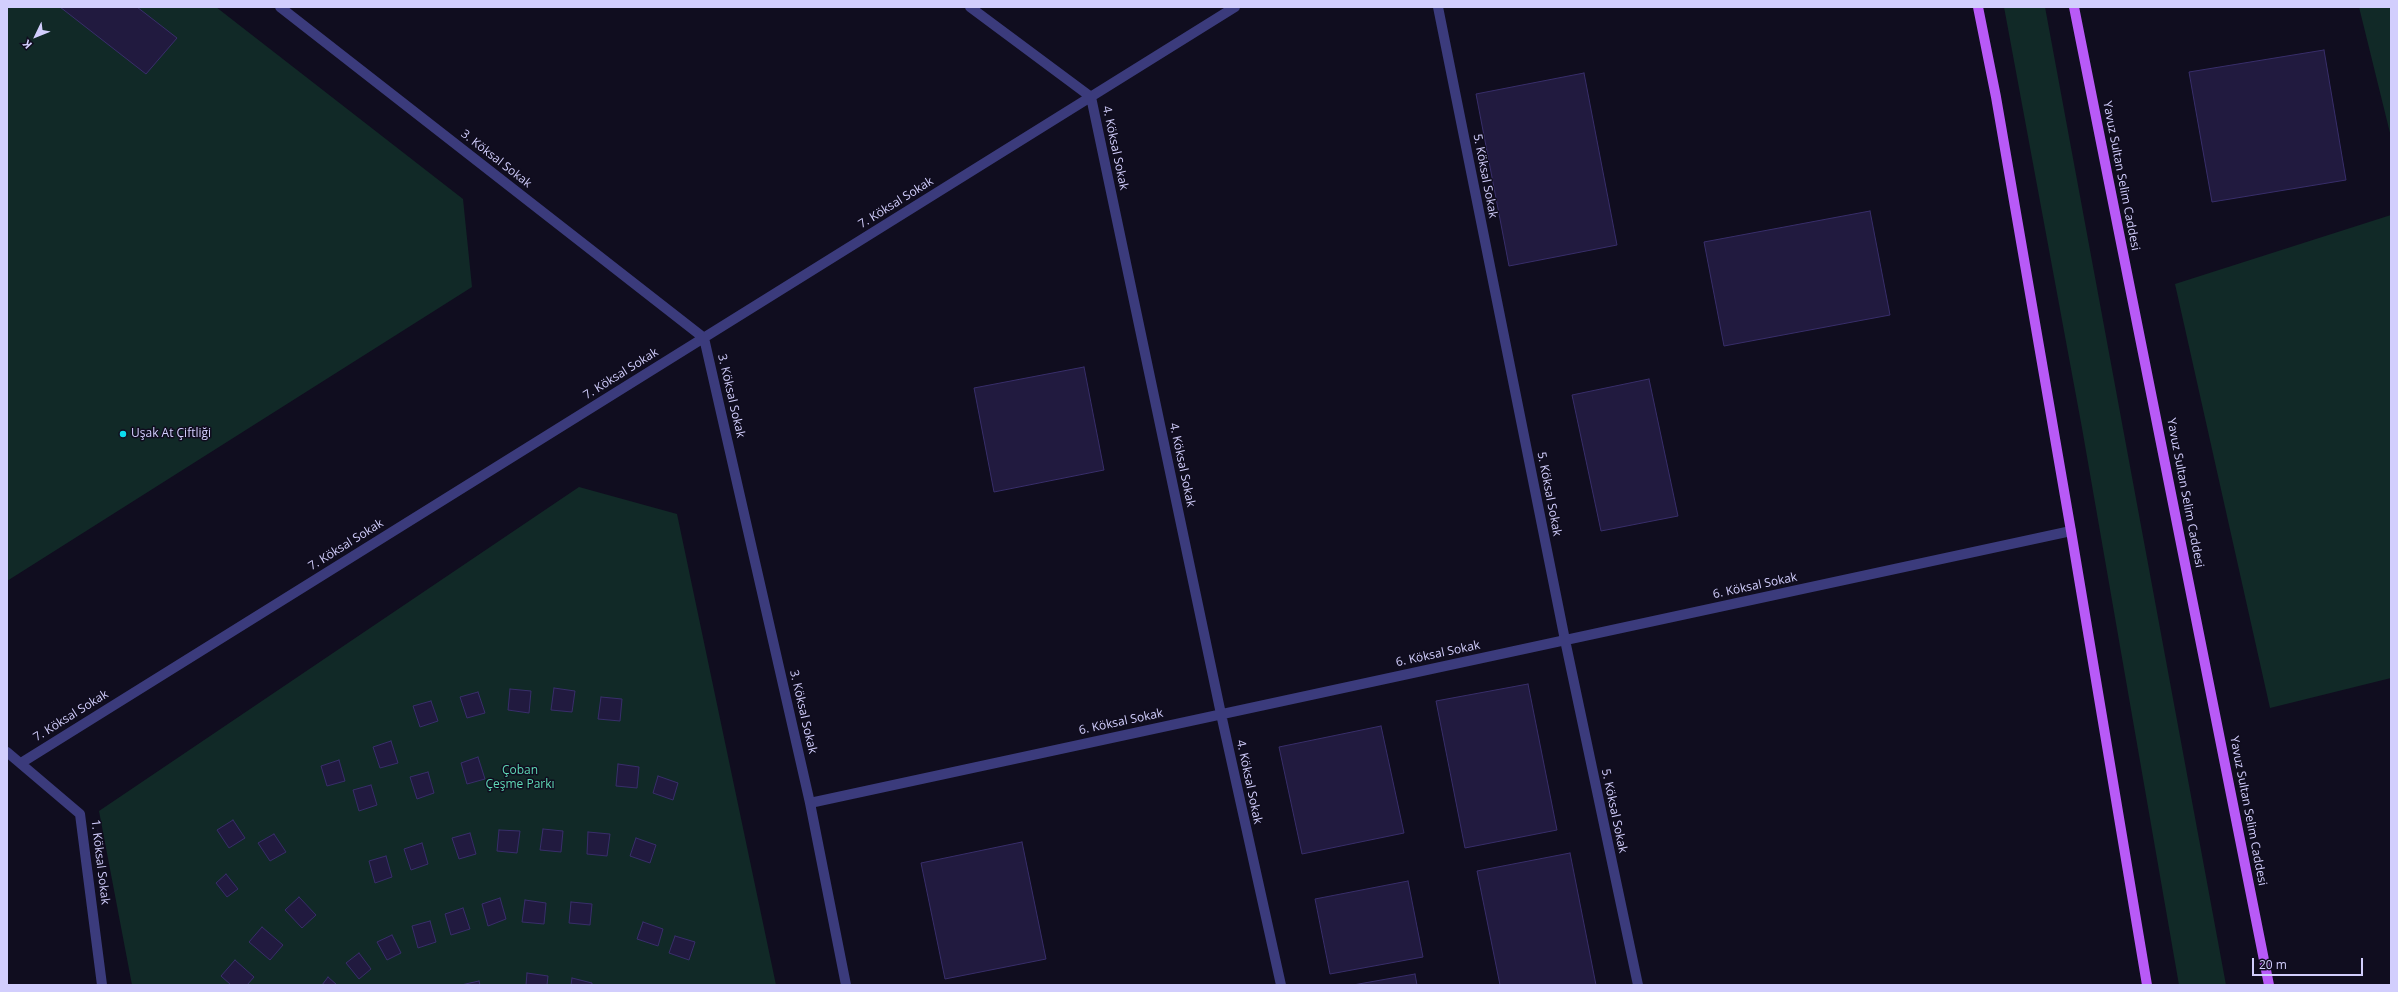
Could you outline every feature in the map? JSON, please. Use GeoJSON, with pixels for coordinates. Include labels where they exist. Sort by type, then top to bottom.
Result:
{"type":"FeatureCollection","features":[{"type":"Feature","properties":{"kind":"main road"},"geometry":{"type":"LineString","coordinates":[[1978,7],[1996,97],[2071,531],[2147,985]]}},
{"type":"Feature","properties":{"kind":"main road","name":"Yavuz Sultan Selim Caddesi"},"geometry":{"type":"LineString","coordinates":[[2074,7],[2269,985]]}},
{"type":"Feature","properties":{"kind":"street","name":"3. Köksal Sokak"},"geometry":{"type":"LineString","coordinates":[[280,7],[704,338],[810,802],[846,985]]}},
{"type":"Feature","properties":{"kind":"street","name":"4. Köksal Sokak"},"geometry":{"type":"LineString","coordinates":[[970,7],[1091,97],[1221,714],[1281,985]]}},
{"type":"Feature","properties":{"kind":"street","name":"7. Köksal Sokak"},"geometry":{"type":"LineString","coordinates":[[21,763],[1235,7]]}},
{"type":"Feature","properties":{"kind":"street","name":"5. Köksal Sokak"},"geometry":{"type":"LineString","coordinates":[[1438,7],[1564,640],[1638,985]]}},
{"type":"Feature","properties":{"kind":"street","name":"6. Köksal Sokak"},"geometry":{"type":"LineString","coordinates":[[810,802],[2071,531]]}},
{"type":"Feature","properties":{"kind":"street","name":"1. Köksal Sokak"},"geometry":{"type":"LineString","coordinates":[[7,752],[80,814],[102,985]]}},
{"type":"Feature","properties":{"kind":"green space","name":"Uşak At Çiftliği"},"geometry":{"type":"Polygon","coordinates":[[[7,7],[216,7],[463,199],[472,287],[7,581],[7,7]]]}},
{"type":"Feature","properties":{"kind":"green space"},"geometry":{"type":"Polygon","coordinates":[[[2004,7],[2045,7],[2226,985],[2179,985],[2082,428],[2004,7]]]}},
{"type":"Feature","properties":{"kind":"green space"},"geometry":{"type":"Polygon","coordinates":[[[2359,7],[2391,7],[2391,137],[2359,7]]]}},
{"type":"Feature","properties":{"kind":"green space"},"geometry":{"type":"Polygon","coordinates":[[[2391,215],[2391,678],[2270,708],[2175,284],[2391,215]]]}},
{"type":"Feature","properties":{"kind":"green space","name":"Çoban Çeşme Parkı"},"geometry":{"type":"Polygon","coordinates":[[[579,487],[677,514],[776,985],[132,985],[99,811],[579,487]]]}},
{"type":"Feature","properties":{"kind":"building"},"geometry":{"type":"Polygon","coordinates":[[[60,7],[137,7],[177,38],[146,74],[60,7]]]}},
{"type":"Feature","properties":{"kind":"building"},"geometry":{"type":"Polygon","coordinates":[[[2324,50],[2346,180],[2212,202],[2189,72],[2324,50]]]}},
{"type":"Feature","properties":{"kind":"building"},"geometry":{"type":"Polygon","coordinates":[[[1584,73],[1617,245],[1509,266],[1476,94],[1584,73]]]}},
{"type":"Feature","properties":{"kind":"building"},"geometry":{"type":"Polygon","coordinates":[[[1870,211],[1890,315],[1724,346],[1704,242],[1870,211]]]}},
{"type":"Feature","properties":{"kind":"building"},"geometry":{"type":"Polygon","coordinates":[[[1084,367],[1104,470],[994,492],[974,388],[1084,367]]]}},
{"type":"Feature","properties":{"kind":"building"},"geometry":{"type":"Polygon","coordinates":[[[1649,379],[1678,516],[1601,531],[1572,395],[1649,379]]]}},
{"type":"Feature","properties":{"kind":"building"},"geometry":{"type":"Polygon","coordinates":[[[1528,684],[1557,830],[1465,848],[1436,701],[1528,684]]]}},
{"type":"Feature","properties":{"kind":"building"},"geometry":{"type":"Polygon","coordinates":[[[554,688],[575,691],[572,712],[551,710],[554,688]]]}},
{"type":"Feature","properties":{"kind":"building"},"geometry":{"type":"Polygon","coordinates":[[[510,689],[531,691],[529,713],[508,710],[510,689]]]}},
{"type":"Feature","properties":{"kind":"building"},"geometry":{"type":"Polygon","coordinates":[[[478,692],[485,713],[467,718],[460,697],[478,692]]]}},
{"type":"Feature","properties":{"kind":"building"},"geometry":{"type":"Polygon","coordinates":[[[601,697],[622,699],[620,721],[598,719],[601,697]]]}},
{"type":"Feature","properties":{"kind":"building"},"geometry":{"type":"Polygon","coordinates":[[[431,701],[438,721],[420,727],[413,706],[431,701]]]}},
{"type":"Feature","properties":{"kind":"building"},"geometry":{"type":"Polygon","coordinates":[[[1381,726],[1404,833],[1302,854],[1279,747],[1381,726]]]}},
{"type":"Feature","properties":{"kind":"building"},"geometry":{"type":"Polygon","coordinates":[[[391,741],[398,763],[380,768],[373,747],[391,741]]]}},
{"type":"Feature","properties":{"kind":"building"},"geometry":{"type":"Polygon","coordinates":[[[478,757],[485,779],[467,784],[461,763],[478,757]]]}},
{"type":"Feature","properties":{"kind":"building"},"geometry":{"type":"Polygon","coordinates":[[[339,760],[345,781],[327,786],[321,766],[339,760]]]}},
{"type":"Feature","properties":{"kind":"building"},"geometry":{"type":"Polygon","coordinates":[[[618,764],[639,767],[637,788],[616,786],[618,764]]]}},
{"type":"Feature","properties":{"kind":"building"},"geometry":{"type":"Polygon","coordinates":[[[428,772],[434,793],[417,799],[410,777],[428,772]]]}},
{"type":"Feature","properties":{"kind":"building"},"geometry":{"type":"Polygon","coordinates":[[[658,776],[678,783],[673,800],[653,793],[658,776]]]}},
{"type":"Feature","properties":{"kind":"building"},"geometry":{"type":"Polygon","coordinates":[[[371,785],[377,805],[359,811],[353,790],[371,785]]]}},
{"type":"Feature","properties":{"kind":"building"},"geometry":{"type":"Polygon","coordinates":[[[233,820],[245,838],[229,848],[217,830],[233,820]]]}},
{"type":"Feature","properties":{"kind":"building"},"geometry":{"type":"Polygon","coordinates":[[[543,829],[563,831],[561,852],[540,850],[543,829]]]}},
{"type":"Feature","properties":{"kind":"building"},"geometry":{"type":"Polygon","coordinates":[[[499,830],[520,831],[517,853],[497,851],[499,830]]]}},
{"type":"Feature","properties":{"kind":"building"},"geometry":{"type":"Polygon","coordinates":[[[588,832],[610,834],[607,856],[587,854],[588,832]]]}},
{"type":"Feature","properties":{"kind":"building"},"geometry":{"type":"Polygon","coordinates":[[[470,833],[476,854],[459,859],[452,838],[470,833]]]}},
{"type":"Feature","properties":{"kind":"building"},"geometry":{"type":"Polygon","coordinates":[[[274,834],[286,852],[270,861],[258,843],[274,834]]]}},
{"type":"Feature","properties":{"kind":"building"},"geometry":{"type":"Polygon","coordinates":[[[636,838],[656,845],[650,863],[630,856],[636,838]]]}},
{"type":"Feature","properties":{"kind":"building"},"geometry":{"type":"Polygon","coordinates":[[[1022,842],[1046,959],[945,979],[921,863],[1022,842]]]}},
{"type":"Feature","properties":{"kind":"building"},"geometry":{"type":"Polygon","coordinates":[[[422,843],[428,864],[411,870],[404,849],[422,843]]]}},
{"type":"Feature","properties":{"kind":"building"},"geometry":{"type":"Polygon","coordinates":[[[1570,853],[1596,985],[1500,985],[1477,871],[1570,853]]]}},
{"type":"Feature","properties":{"kind":"building"},"geometry":{"type":"Polygon","coordinates":[[[386,856],[392,877],[375,883],[369,861],[386,856]]]}},
{"type":"Feature","properties":{"kind":"building"},"geometry":{"type":"Polygon","coordinates":[[[226,874],[238,889],[227,897],[216,883],[226,874]]]}},
{"type":"Feature","properties":{"kind":"building"},"geometry":{"type":"Polygon","coordinates":[[[1408,881],[1423,957],[1330,974],[1315,899],[1408,881]]]}},
{"type":"Feature","properties":{"kind":"building"},"geometry":{"type":"Polygon","coordinates":[[[299,897],[316,915],[302,928],[285,910],[299,897]]]}},
{"type":"Feature","properties":{"kind":"building"},"geometry":{"type":"Polygon","coordinates":[[[500,898],[506,919],[488,926],[482,904],[500,898]]]}},
{"type":"Feature","properties":{"kind":"building"},"geometry":{"type":"Polygon","coordinates":[[[525,900],[546,903],[544,924],[522,922],[525,900]]]}},
{"type":"Feature","properties":{"kind":"building"},"geometry":{"type":"Polygon","coordinates":[[[571,902],[592,904],[590,925],[569,923],[571,902]]]}},
{"type":"Feature","properties":{"kind":"building"},"geometry":{"type":"Polygon","coordinates":[[[463,908],[470,929],[451,935],[445,914],[463,908]]]}},
{"type":"Feature","properties":{"kind":"building"},"geometry":{"type":"Polygon","coordinates":[[[430,921],[436,942],[418,948],[412,926],[430,921]]]}},
{"type":"Feature","properties":{"kind":"building"},"geometry":{"type":"Polygon","coordinates":[[[643,922],[663,929],[658,946],[637,939],[643,922]]]}},
{"type":"Feature","properties":{"kind":"building"},"geometry":{"type":"Polygon","coordinates":[[[262,927],[283,945],[270,960],[249,942],[262,927]]]}},
{"type":"Feature","properties":{"kind":"building"},"geometry":{"type":"Polygon","coordinates":[[[392,935],[401,953],[387,960],[377,942],[392,935]]]}},
{"type":"Feature","properties":{"kind":"building"},"geometry":{"type":"Polygon","coordinates":[[[675,936],[695,942],[689,960],[669,953],[675,936]]]}},
{"type":"Feature","properties":{"kind":"building"},"geometry":{"type":"Polygon","coordinates":[[[359,953],[371,969],[359,979],[346,963],[359,953]]]}},
{"type":"Feature","properties":{"kind":"building"},"geometry":{"type":"Polygon","coordinates":[[[235,960],[254,977],[247,985],[231,985],[221,976],[235,960]]]}},
{"type":"Feature","properties":{"kind":"building"},"geometry":{"type":"Polygon","coordinates":[[[527,973],[548,976],[547,985],[526,985],[527,973]]]}},
{"type":"Feature","properties":{"kind":"building"},"geometry":{"type":"Polygon","coordinates":[[[1415,974],[1417,985],[1353,985],[1415,974]]]}},
{"type":"Feature","properties":{"kind":"building"},"geometry":{"type":"Polygon","coordinates":[[[328,977],[337,985],[322,985],[328,977]]]}},
{"type":"Feature","properties":{"kind":"building"},"geometry":{"type":"Polygon","coordinates":[[[572,978],[592,983],[592,985],[571,985],[572,978]]]}},
{"type":"Feature","properties":{"kind":"building"},"geometry":{"type":"Polygon","coordinates":[[[479,981],[480,985],[461,985],[479,981]]]}},
{"type":"Feature","properties":{"kind":"place","name":"Uşak At Çiftliği"},"geometry":{"type":"Point","coordinates":[123,434]}}]}
